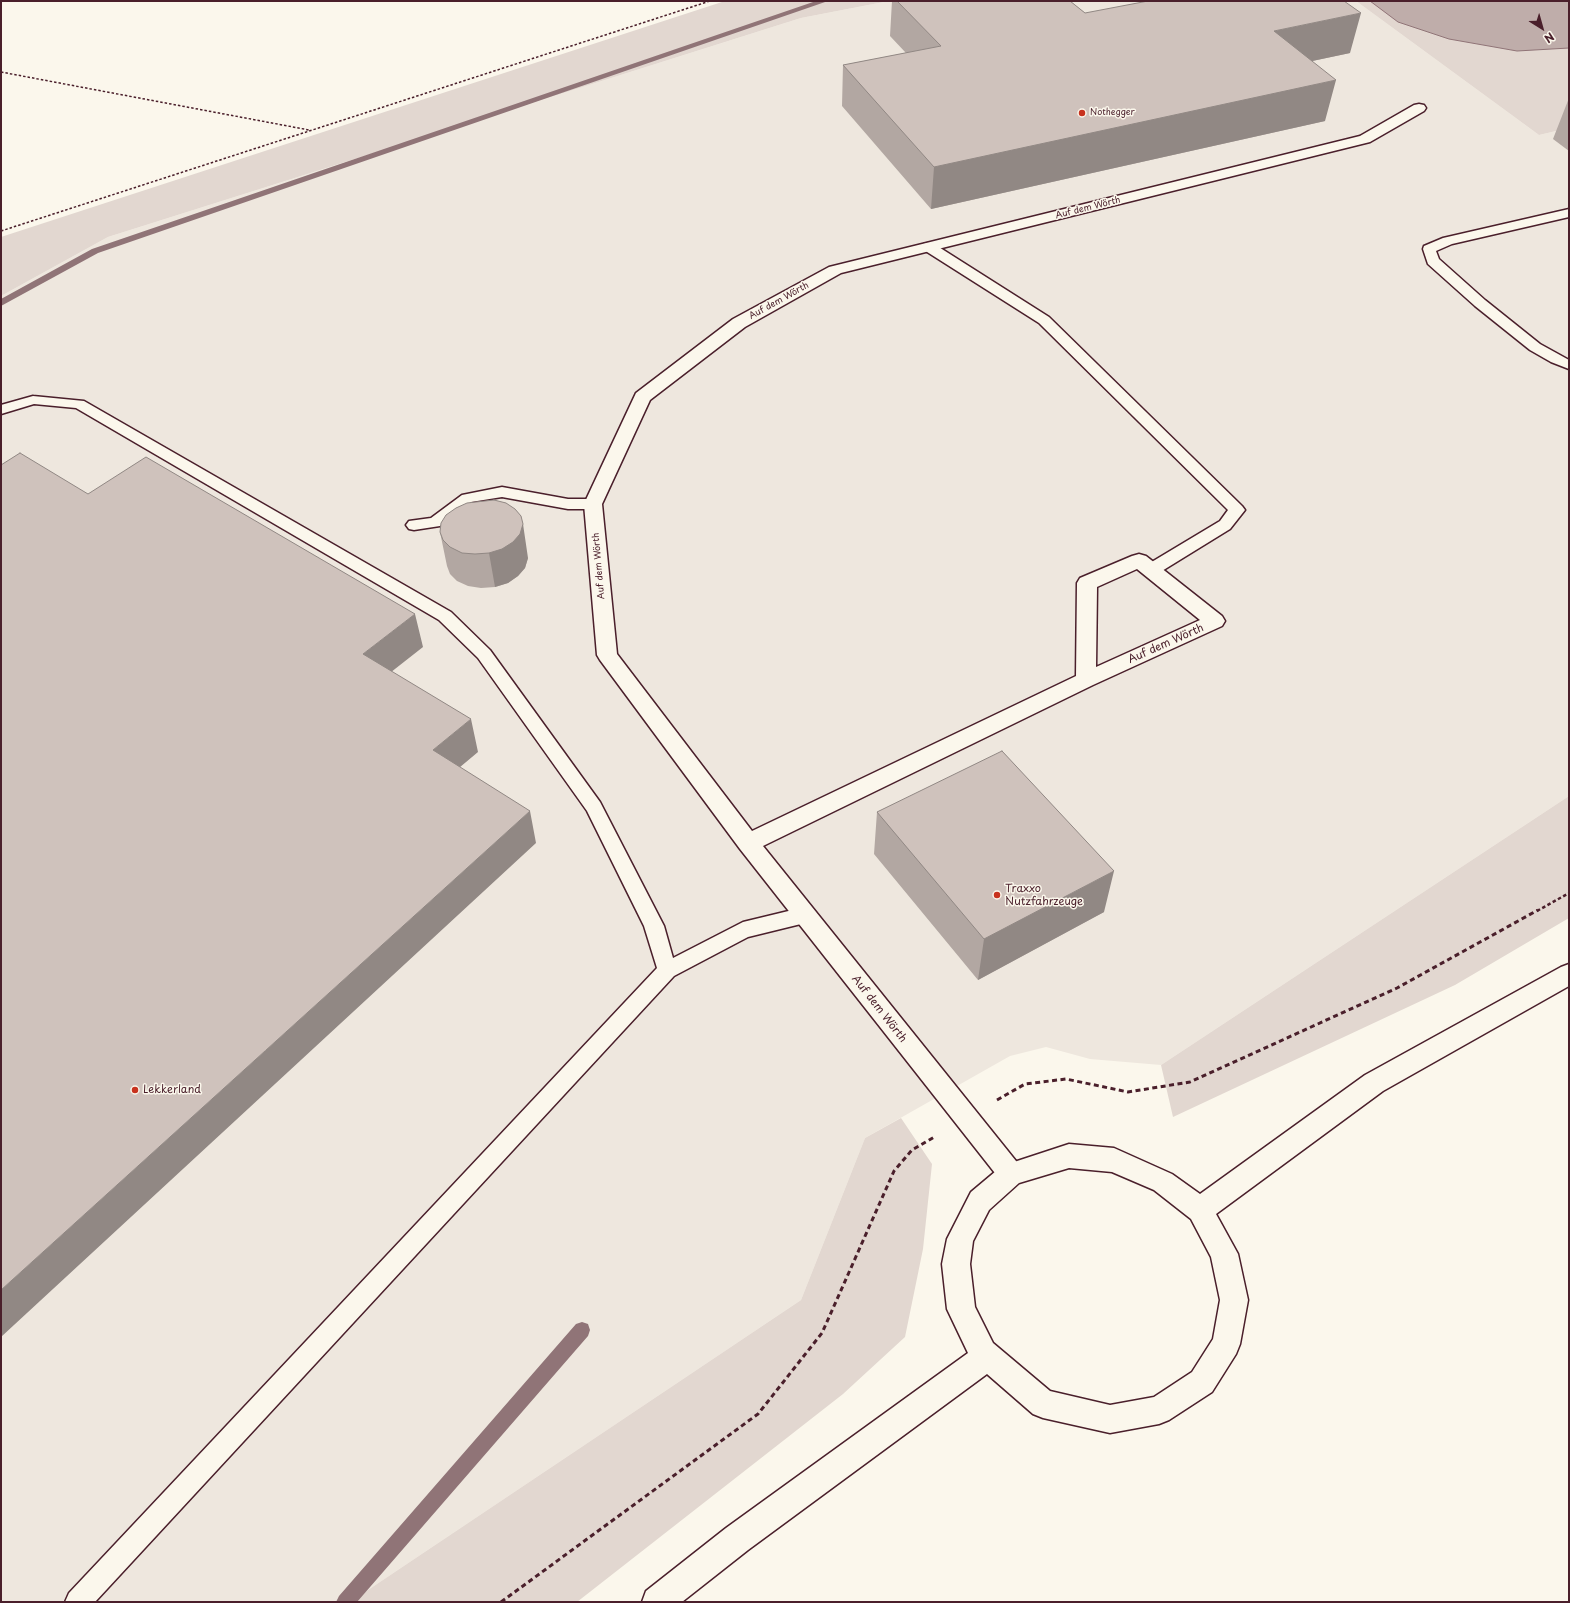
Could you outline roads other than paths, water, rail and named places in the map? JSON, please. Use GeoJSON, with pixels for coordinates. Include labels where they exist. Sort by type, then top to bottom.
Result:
{"type":"FeatureCollection","features":[{"type":"Feature","properties":{"kind":"street","name":"Auf dem Wörth"},"geometry":{"type":"LineString","coordinates":[[1011,1174],[804,915],[607,655],[593,504],[642,397],[739,323],[835,270],[1365,139],[1419,108]]}},
{"type":"Feature","properties":{"kind":"street","name":"Auf dem Wörth"},"geometry":{"type":"LineString","coordinates":[[748,843],[1086,680],[1215,621],[1139,561],[1087,583],[1086,680]]}},
{"type":"Feature","properties":{"kind":"street"},"geometry":{"type":"LineString","coordinates":[[1200,1210],[1374,1083],[1569,974]]}},
{"type":"Feature","properties":{"kind":"street"},"geometry":{"type":"LineString","coordinates":[[1069,1156],[1114,1160],[1163,1182],[1200,1210],[1224,1254],[1234,1300],[1226,1344],[1202,1382],[1159,1410],[1110,1419],[1043,1404],[983,1353],[961,1309],[956,1264],[960,1239],[980,1201],[1011,1174],[1069,1156]]}},
{"type":"Feature","properties":{"kind":"street"},"geometry":{"type":"LineString","coordinates":[[657,1602],[737,1539],[987,1357]]}},
{"type":"Feature","properties":{"kind":"lane"},"geometry":{"type":"LineString","coordinates":[[1569,213],[1448,242],[1429,249],[1433,261],[1480,303],[1536,347],[1569,365]]}},
{"type":"Feature","properties":{"kind":"lane"},"geometry":{"type":"LineString","coordinates":[[929,247],[1044,320],[1237,510],[1225,525],[1151,570]]}},
{"type":"Feature","properties":{"kind":"lane"},"geometry":{"type":"LineString","coordinates":[[1,410],[33,400],[79,404],[445,616],[484,654],[594,807],[654,926],[666,970]]}},
{"type":"Feature","properties":{"kind":"lane"},"geometry":{"type":"LineString","coordinates":[[414,525],[435,522],[467,498],[502,492],[568,504],[593,504]]}},
{"type":"Feature","properties":{"kind":"lane"},"geometry":{"type":"LineString","coordinates":[[78,1602],[666,970],[743,930],[804,915]]}},
{"type":"Feature","properties":{"kind":"waterway"},"geometry":{"type":"LineString","coordinates":[[1,303],[95,251],[824,1]]}},
{"type":"Feature","properties":{"kind":"waterway"},"geometry":{"type":"LineString","coordinates":[[345,1602],[582,1330]]}},
{"type":"Feature","properties":{"kind":"place","name":"Nothegger"},"geometry":{"type":"Point","coordinates":[1082,113]}},
{"type":"Feature","properties":{"kind":"place","name":"Traxxo Nutzfahrzeuge"},"geometry":{"type":"Point","coordinates":[997,895]}},
{"type":"Feature","properties":{"kind":"place","name":"Lekkerland"},"geometry":{"type":"Point","coordinates":[135,1090]}}]}
